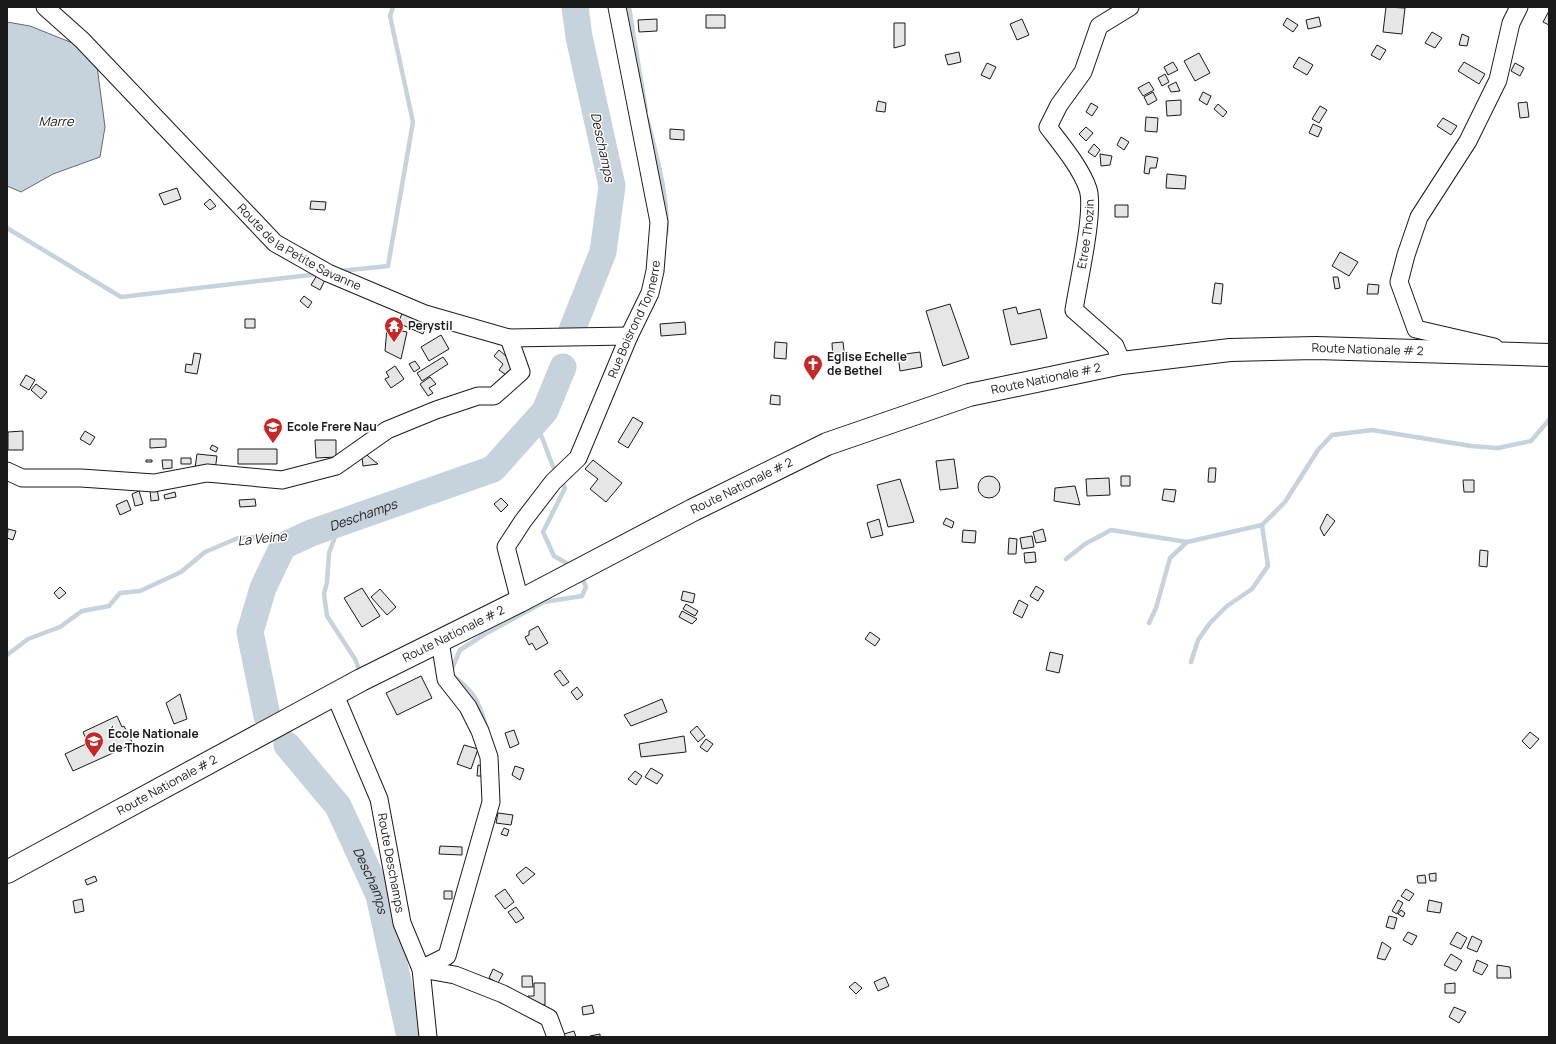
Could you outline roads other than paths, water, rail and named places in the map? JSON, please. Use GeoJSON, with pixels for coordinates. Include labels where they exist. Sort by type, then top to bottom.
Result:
{"type":"FeatureCollection","features":[{"type":"Feature","properties":{"kind":"main road","name":"Route Nationale # 2"},"geometry":{"type":"LineString","coordinates":[[7,872],[335,695],[520,601],[693,510],[827,444],[969,395],[1122,363],[1230,350],[1316,348],[1516,352],[1549,355]]}},
{"type":"Feature","properties":{"kind":"street","name":"Route de la Petite Savanne"},"geometry":{"type":"LineString","coordinates":[[44,7],[87,45],[275,243],[337,277],[425,314],[509,338],[629,336]]}},
{"type":"Feature","properties":{"kind":"street","name":"Rue Boisrond Tonnerre"},"geometry":{"type":"LineString","coordinates":[[520,601],[506,547],[523,521],[553,482],[578,458],[629,336],[650,293],[655,271],[659,222],[617,7]]}},
{"type":"Feature","properties":{"kind":"street","name":"Etree Thozin"},"geometry":{"type":"LineString","coordinates":[[1122,363],[1115,346],[1074,310],[1090,211],[1088,189],[1069,155],[1048,127],[1059,105],[1083,72],[1099,26],[1130,7]]}},
{"type":"Feature","properties":{"kind":"street"},"geometry":{"type":"LineString","coordinates":[[1516,352],[1416,329],[1399,282],[1406,255],[1419,218],[1468,141],[1498,80],[1511,23],[1519,7]]}},
{"type":"Feature","properties":{"kind":"street"},"geometry":{"type":"LineString","coordinates":[[7,471],[22,478],[81,478],[154,483],[206,473],[282,480],[336,466],[387,430],[436,410],[478,396],[494,396],[521,372],[509,338]]}},
{"type":"Feature","properties":{"kind":"street"},"geometry":{"type":"LineString","coordinates":[[421,969],[447,956],[492,802],[489,757],[480,731],[468,707],[446,679],[440,641]]}},
{"type":"Feature","properties":{"kind":"street","name":"Route Deschamps"},"geometry":{"type":"LineString","coordinates":[[335,695],[379,799],[402,923],[421,969],[428,1037]]}},
{"type":"Feature","properties":{"kind":"street"},"geometry":{"type":"LineString","coordinates":[[421,969],[455,975],[503,994],[549,1018],[556,1037]]}},
{"type":"Feature","properties":{"kind":"water","name":"Marre"},"geometry":{"type":"Polygon","coordinates":[[[7,22],[30,26],[75,44],[97,66],[105,127],[100,157],[53,174],[21,192],[7,186],[7,22]]]}},
{"type":"Feature","properties":{"kind":"waterway"},"geometry":{"type":"LineString","coordinates":[[340,271],[388,266],[413,122],[390,16],[393,7]]}},
{"type":"Feature","properties":{"kind":"waterway","name":"Deschamps"},"geometry":{"type":"LineString","coordinates":[[572,330],[603,252],[612,186],[579,37],[575,7]]}},
{"type":"Feature","properties":{"kind":"waterway"},"geometry":{"type":"LineString","coordinates":[[629,7],[646,111]]}},
{"type":"Feature","properties":{"kind":"waterway"},"geometry":{"type":"LineString","coordinates":[[647,118],[664,192],[667,221],[666,234]]}},
{"type":"Feature","properties":{"kind":"waterway"},"geometry":{"type":"LineString","coordinates":[[7,228],[121,297],[319,274]]}},
{"type":"Feature","properties":{"kind":"waterway","name":"Deschamps"},"geometry":{"type":"LineString","coordinates":[[267,716],[250,632],[263,588],[283,546],[311,533],[493,469],[545,411],[563,367]]}},
{"type":"Feature","properties":{"kind":"waterway"},"geometry":{"type":"LineString","coordinates":[[1149,623],[1156,608],[1170,558],[1187,542],[1262,525],[1285,502],[1318,450],[1332,435],[1372,430],[1471,446],[1498,448],[1531,441],[1549,420]]}},
{"type":"Feature","properties":{"kind":"waterway"},"geometry":{"type":"LineString","coordinates":[[534,422],[541,434],[557,474]]}},
{"type":"Feature","properties":{"kind":"waterway"},"geometry":{"type":"LineString","coordinates":[[561,480],[565,488],[543,532],[554,556],[568,564]]}},
{"type":"Feature","properties":{"kind":"waterway"},"geometry":{"type":"LineString","coordinates":[[340,524],[329,553],[327,582],[324,594],[327,616],[355,659],[360,672]]}},
{"type":"Feature","properties":{"kind":"waterway"},"geometry":{"type":"LineString","coordinates":[[1191,662],[1198,640],[1210,623],[1227,606],[1252,589],[1268,566],[1262,525]]}},
{"type":"Feature","properties":{"kind":"waterway"},"geometry":{"type":"LineString","coordinates":[[1066,559],[1085,544],[1111,530],[1187,542]]}},
{"type":"Feature","properties":{"kind":"waterway","name":"La Veine"},"geometry":{"type":"LineString","coordinates":[[7,655],[28,639],[60,627],[82,611],[109,606],[120,593],[140,591],[181,572],[205,552],[238,538],[288,536],[311,533]]}},
{"type":"Feature","properties":{"kind":"waterway"},"geometry":{"type":"LineString","coordinates":[[486,726],[474,696],[450,673],[460,650],[485,634],[544,602],[582,596],[586,587],[582,578]]}},
{"type":"Feature","properties":{"kind":"waterway","name":"Deschamps"},"geometry":{"type":"LineString","coordinates":[[287,745],[338,806],[379,895],[410,1037]]}},
{"type":"Feature","properties":{"kind":"place","name":"Perystil"},"geometry":{"type":"Point","coordinates":[394,343]}},
{"type":"Feature","properties":{"kind":"place","name":"Eglise Echelle de Bethel"},"geometry":{"type":"Point","coordinates":[813,381]}},
{"type":"Feature","properties":{"kind":"place","name":"Ecole Frere Nau"},"geometry":{"type":"Point","coordinates":[273,444]}},
{"type":"Feature","properties":{"kind":"place","name":"École Nationale de Thozin"},"geometry":{"type":"Point","coordinates":[94,758]}}]}
